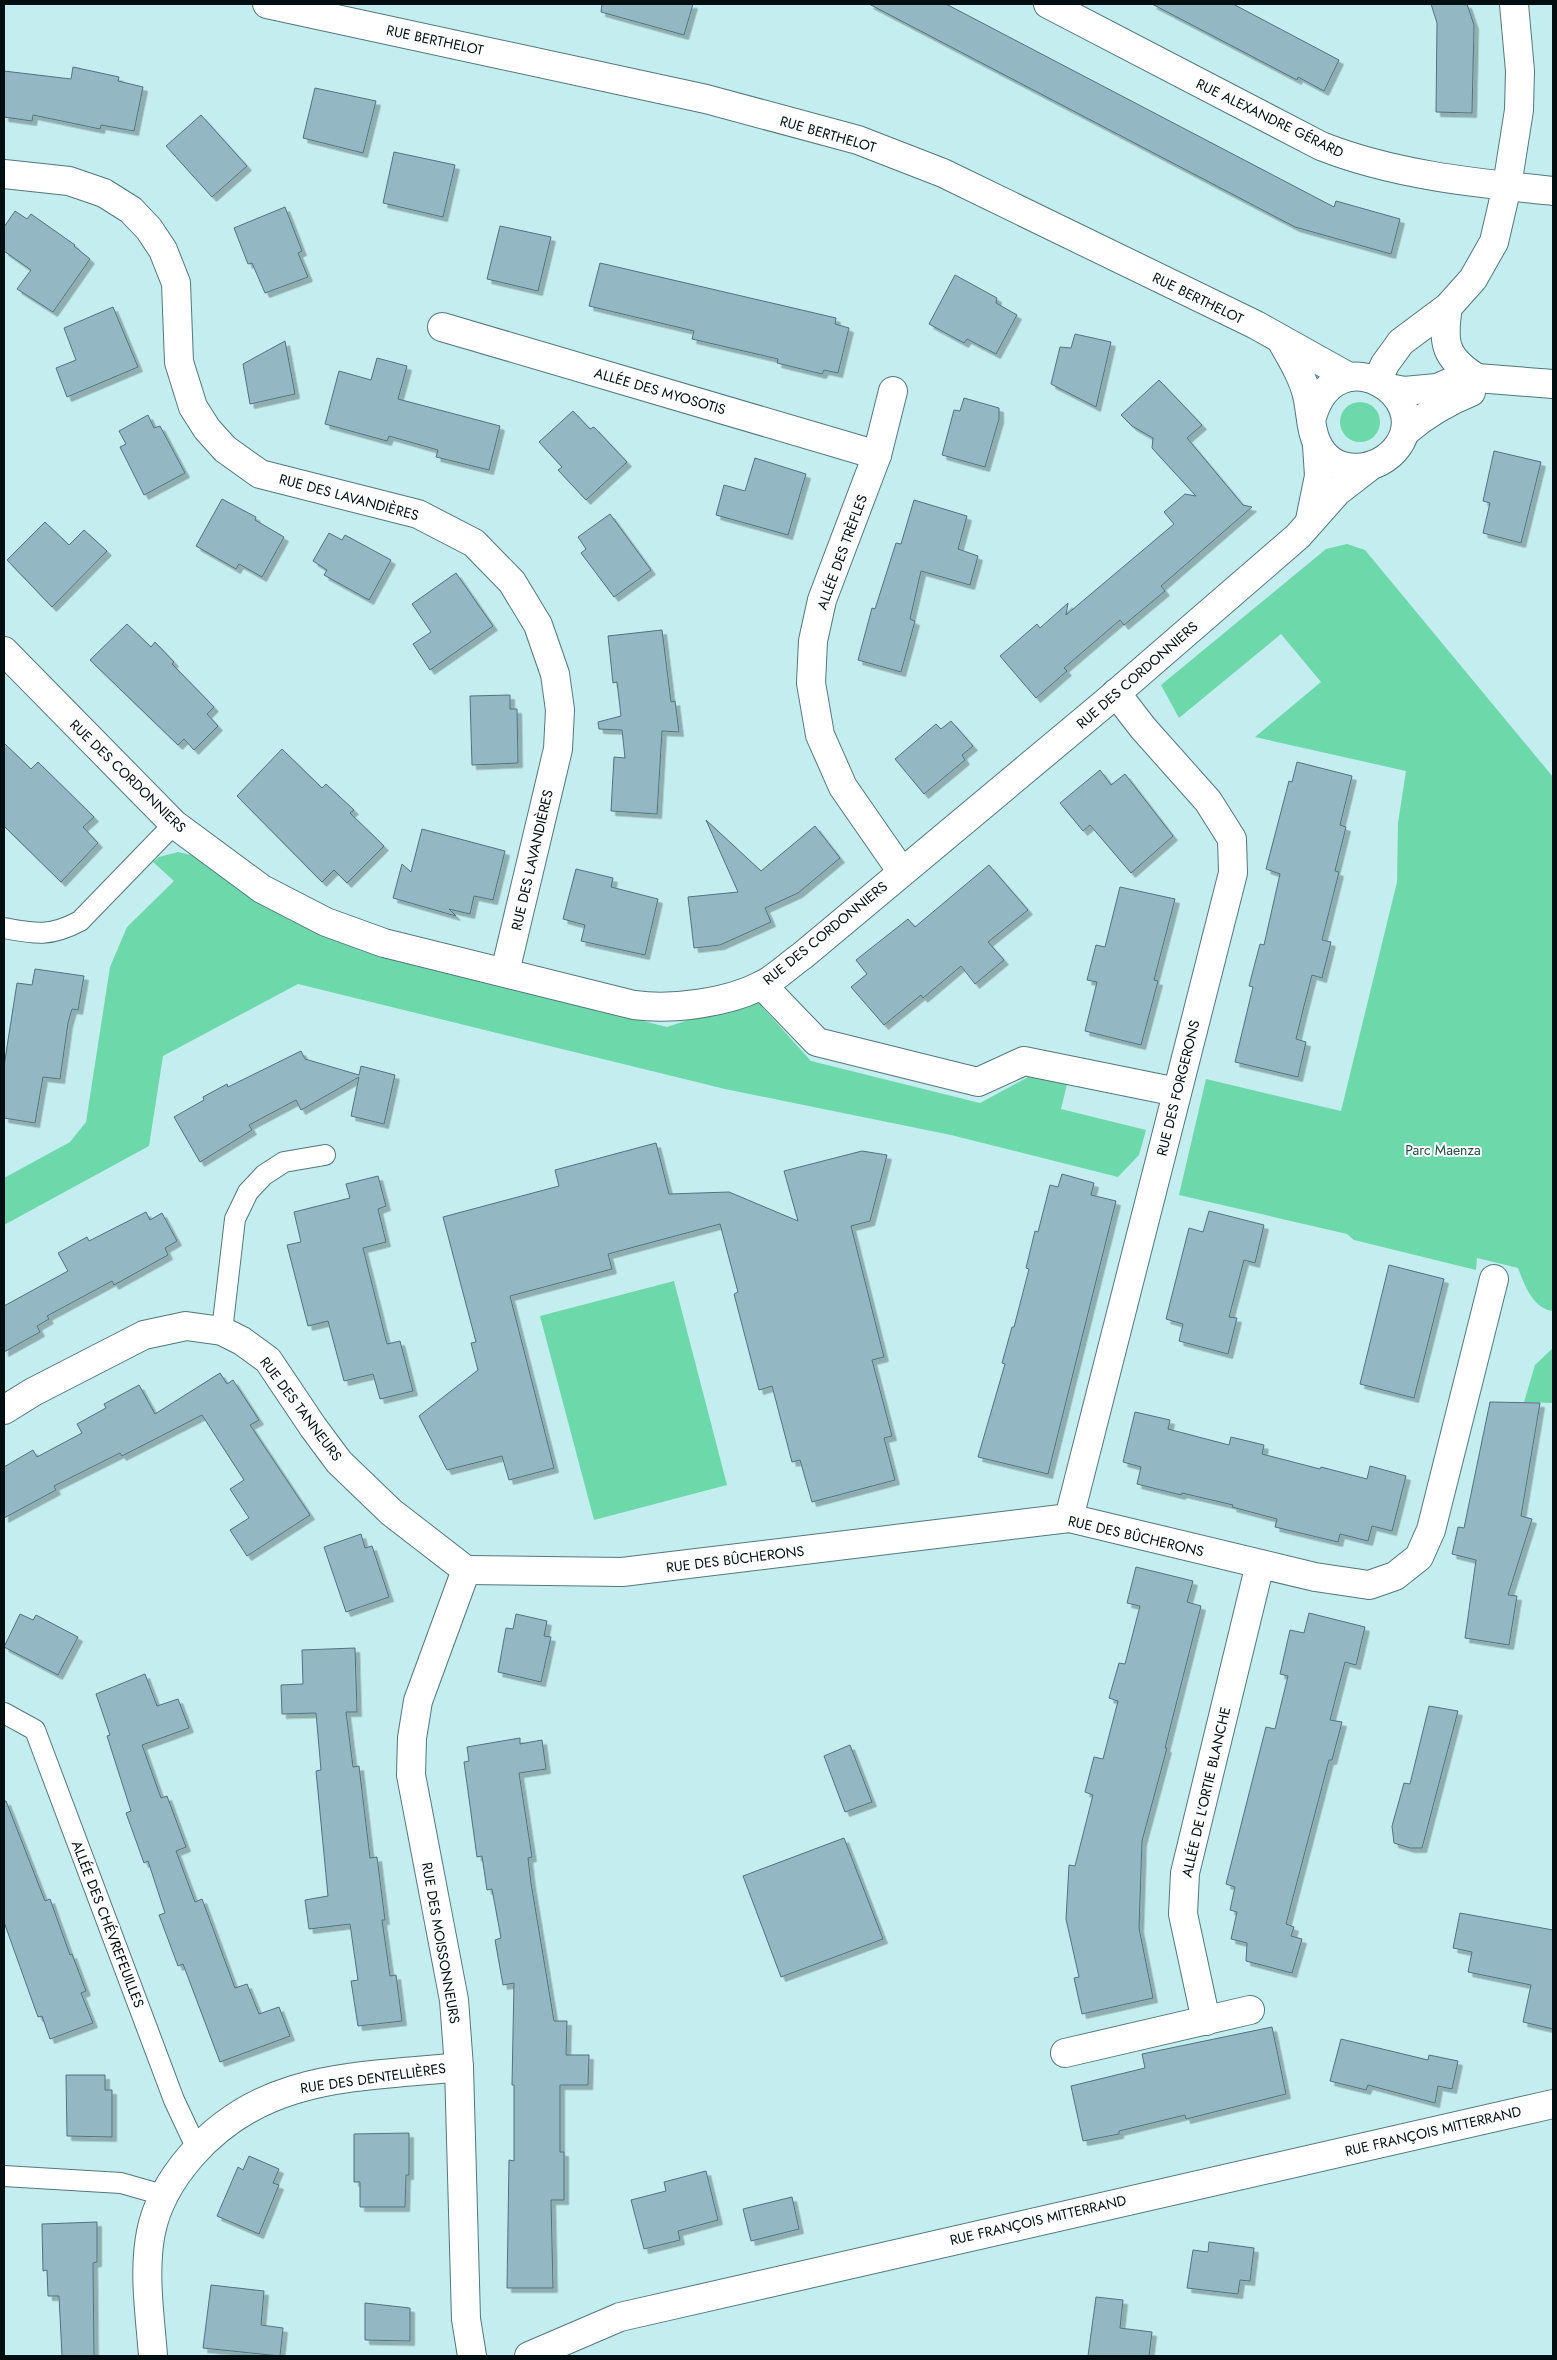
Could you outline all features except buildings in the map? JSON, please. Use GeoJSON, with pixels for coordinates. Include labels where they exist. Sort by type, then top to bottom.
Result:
{"type":"FeatureCollection","features":[{"type":"Feature","properties":{"kind":"street","name":"RUE BERTHELOT"},"geometry":{"type":"LineString","coordinates":[[267,4],[706,99],[858,140],[943,172],[1256,325],[1349,377]]}},
{"type":"Feature","properties":{"kind":"street","name":"RUE ALEXANDRE GÉRARD"},"geometry":{"type":"LineString","coordinates":[[1048,4],[1328,149],[1361,161],[1398,169],[1507,186],[1553,191]]}},
{"type":"Feature","properties":{"kind":"street"},"geometry":{"type":"LineString","coordinates":[[1405,432],[1402,409],[1383,384],[1385,364],[1401,342],[1448,307],[1473,279],[1494,242],[1507,186],[1519,110],[1520,71],[1514,4]]}},
{"type":"Feature","properties":{"kind":"street","name":"RUE DES LAVANDIÈRES"},"geometry":{"type":"LineString","coordinates":[[4,174],[69,181],[104,193],[131,210],[149,228],[163,250],[176,283],[179,362],[193,407],[207,430],[224,449],[260,474],[418,514],[474,542],[512,582],[538,625],[555,674],[560,710],[558,749],[505,972]]}},
{"type":"Feature","properties":{"kind":"street"},"geometry":{"type":"LineString","coordinates":[[1448,307],[1445,327],[1447,351],[1458,366],[1478,378]]}},
{"type":"Feature","properties":{"kind":"street","name":"ALLÉE DES MYOSOTIS"},"geometry":{"type":"LineString","coordinates":[[442,327],[877,455]]}},
{"type":"Feature","properties":{"kind":"street"},"geometry":{"type":"LineString","coordinates":[[1281,340],[1302,379],[1312,417],[1313,431],[1318,444],[1326,456],[1353,469],[1368,468],[1382,462],[1393,453],[1405,432],[1424,416],[1449,401],[1473,391],[1526,381]]}},
{"type":"Feature","properties":{"kind":"street"},"geometry":{"type":"LineString","coordinates":[[1312,417],[1316,403],[1325,391],[1336,382],[1349,377],[1364,376],[1404,390],[1437,388],[1453,381],[1478,378],[1553,384]]}},
{"type":"Feature","properties":{"kind":"street","name":"ALLÉE DES TRÈFLES"},"geometry":{"type":"LineString","coordinates":[[893,391],[877,455],[822,600],[813,641],[810,683],[820,735],[843,787],[902,872]]}},
{"type":"Feature","properties":{"kind":"street"},"geometry":{"type":"LineString","coordinates":[[1309,524],[1319,476],[1318,444]]}},
{"type":"Feature","properties":{"kind":"street","name":"RUE DES CORDONNIERS"},"geometry":{"type":"LineString","coordinates":[[4,652],[174,824],[262,889],[326,922],[384,942],[634,1005],[655,1008],[707,1002],[762,985],[802,956],[1116,693],[1309,524],[1337,492],[1368,468]]}},
{"type":"Feature","properties":{"kind":"street","name":"RUE DES FORGERONS"},"geometry":{"type":"LineString","coordinates":[[1068,1518],[1233,873],[1232,839],[1208,801],[1143,728],[1116,693]]}},
{"type":"Feature","properties":{"kind":"street"},"geometry":{"type":"LineString","coordinates":[[762,985],[816,1042],[978,1082],[1024,1061],[1177,1092]]}},
{"type":"Feature","properties":{"kind":"street","name":"RUE DES BÛCHERONS"},"geometry":{"type":"LineString","coordinates":[[466,1570],[622,1572],[1068,1518],[1315,1578],[1369,1585],[1395,1576],[1419,1557],[1431,1530],[1494,1279]]}},
{"type":"Feature","properties":{"kind":"street","name":"RUE DES TANNEURS"},"geometry":{"type":"LineString","coordinates":[[4,1410],[33,1392],[144,1335],[186,1326],[222,1331],[242,1341],[268,1360],[339,1462],[391,1512],[466,1570]]}},
{"type":"Feature","properties":{"kind":"street","name":"ALLÉE DE L'ORTIE BLANCHE"},"geometry":{"type":"LineString","coordinates":[[1206,2021],[1183,1914],[1185,1873],[1260,1564]]}},
{"type":"Feature","properties":{"kind":"street","name":"RUE DES MOISSONNEURS"},"geometry":{"type":"LineString","coordinates":[[466,1570],[418,1701],[412,1738],[411,1775],[454,2000],[460,2067],[466,2319],[472,2356]]}},
{"type":"Feature","properties":{"kind":"street"},"geometry":{"type":"LineString","coordinates":[[1065,2053],[1250,2010]]}},
{"type":"Feature","properties":{"kind":"street","name":"RUE DES DENTELLIÈRES"},"geometry":{"type":"LineString","coordinates":[[153,2356],[147,2273],[152,2231],[163,2194],[179,2170],[197,2149],[220,2128],[246,2109],[276,2094],[311,2083],[460,2067]]}},
{"type":"Feature","properties":{"kind":"street","name":"RUE FRANÇOIS MITTERRAND"},"geometry":{"type":"LineString","coordinates":[[529,2356],[620,2316],[1553,2104]]}},
{"type":"Feature","properties":{"kind":"lane"},"geometry":{"type":"LineString","coordinates":[[4,928],[48,934],[63,930],[80,921],[174,824]]}},
{"type":"Feature","properties":{"kind":"lane"},"geometry":{"type":"LineString","coordinates":[[222,1331],[235,1219],[248,1192],[264,1175],[284,1162],[325,1155]]}},
{"type":"Feature","properties":{"kind":"lane","name":"ALLÉE DES CHÉVREFEUILLES"},"geometry":{"type":"LineString","coordinates":[[4,1713],[35,1730],[174,2100],[197,2149]]}},
{"type":"Feature","properties":{"kind":"lane"},"geometry":{"type":"LineString","coordinates":[[4,2176],[121,2183],[163,2194]]}},
{"type":"Feature","properties":{"kind":"green space"},"geometry":{"type":"Polygon","coordinates":[[[1360,402],[1374,408],[1380,422],[1374,436],[1360,442],[1346,436],[1340,422],[1346,408],[1360,402]]]}},
{"type":"Feature","properties":{"kind":"green space","name":"Parc Maenza"},"geometry":{"type":"Polygon","coordinates":[[[1347,544],[1365,550],[1553,777],[1553,1311],[1540,1306],[1530,1295],[1518,1268],[1477,1258],[1476,1270],[1354,1240],[1347,1234],[1179,1195],[1206,1079],[1341,1111],[1397,882],[1398,823],[1406,771],[1255,737],[1321,682],[1281,634],[1179,718],[1161,685],[1326,549],[1347,544]]]}},
{"type":"Feature","properties":{"kind":"green space"},"geometry":{"type":"Polygon","coordinates":[[[178,852],[203,860],[226,880],[308,929],[368,953],[667,1027],[752,999],[756,1000],[811,1061],[980,1103],[1032,1075],[1068,1080],[1061,1109],[1146,1130],[1139,1155],[1118,1177],[951,1135],[725,1089],[298,984],[163,1056],[149,1146],[4,1225],[4,1178],[70,1142],[86,1122],[110,967],[127,927],[174,881],[153,862],[159,857],[178,852]]]}},
{"type":"Feature","properties":{"kind":"green space"},"geometry":{"type":"Polygon","coordinates":[[[674,1281],[727,1485],[594,1520],[540,1316],[674,1281]]]}},
{"type":"Feature","properties":{"kind":"green space"},"geometry":{"type":"Polygon","coordinates":[[[1553,1348],[1553,1403],[1524,1402],[1535,1365],[1553,1348]]]}}]}
